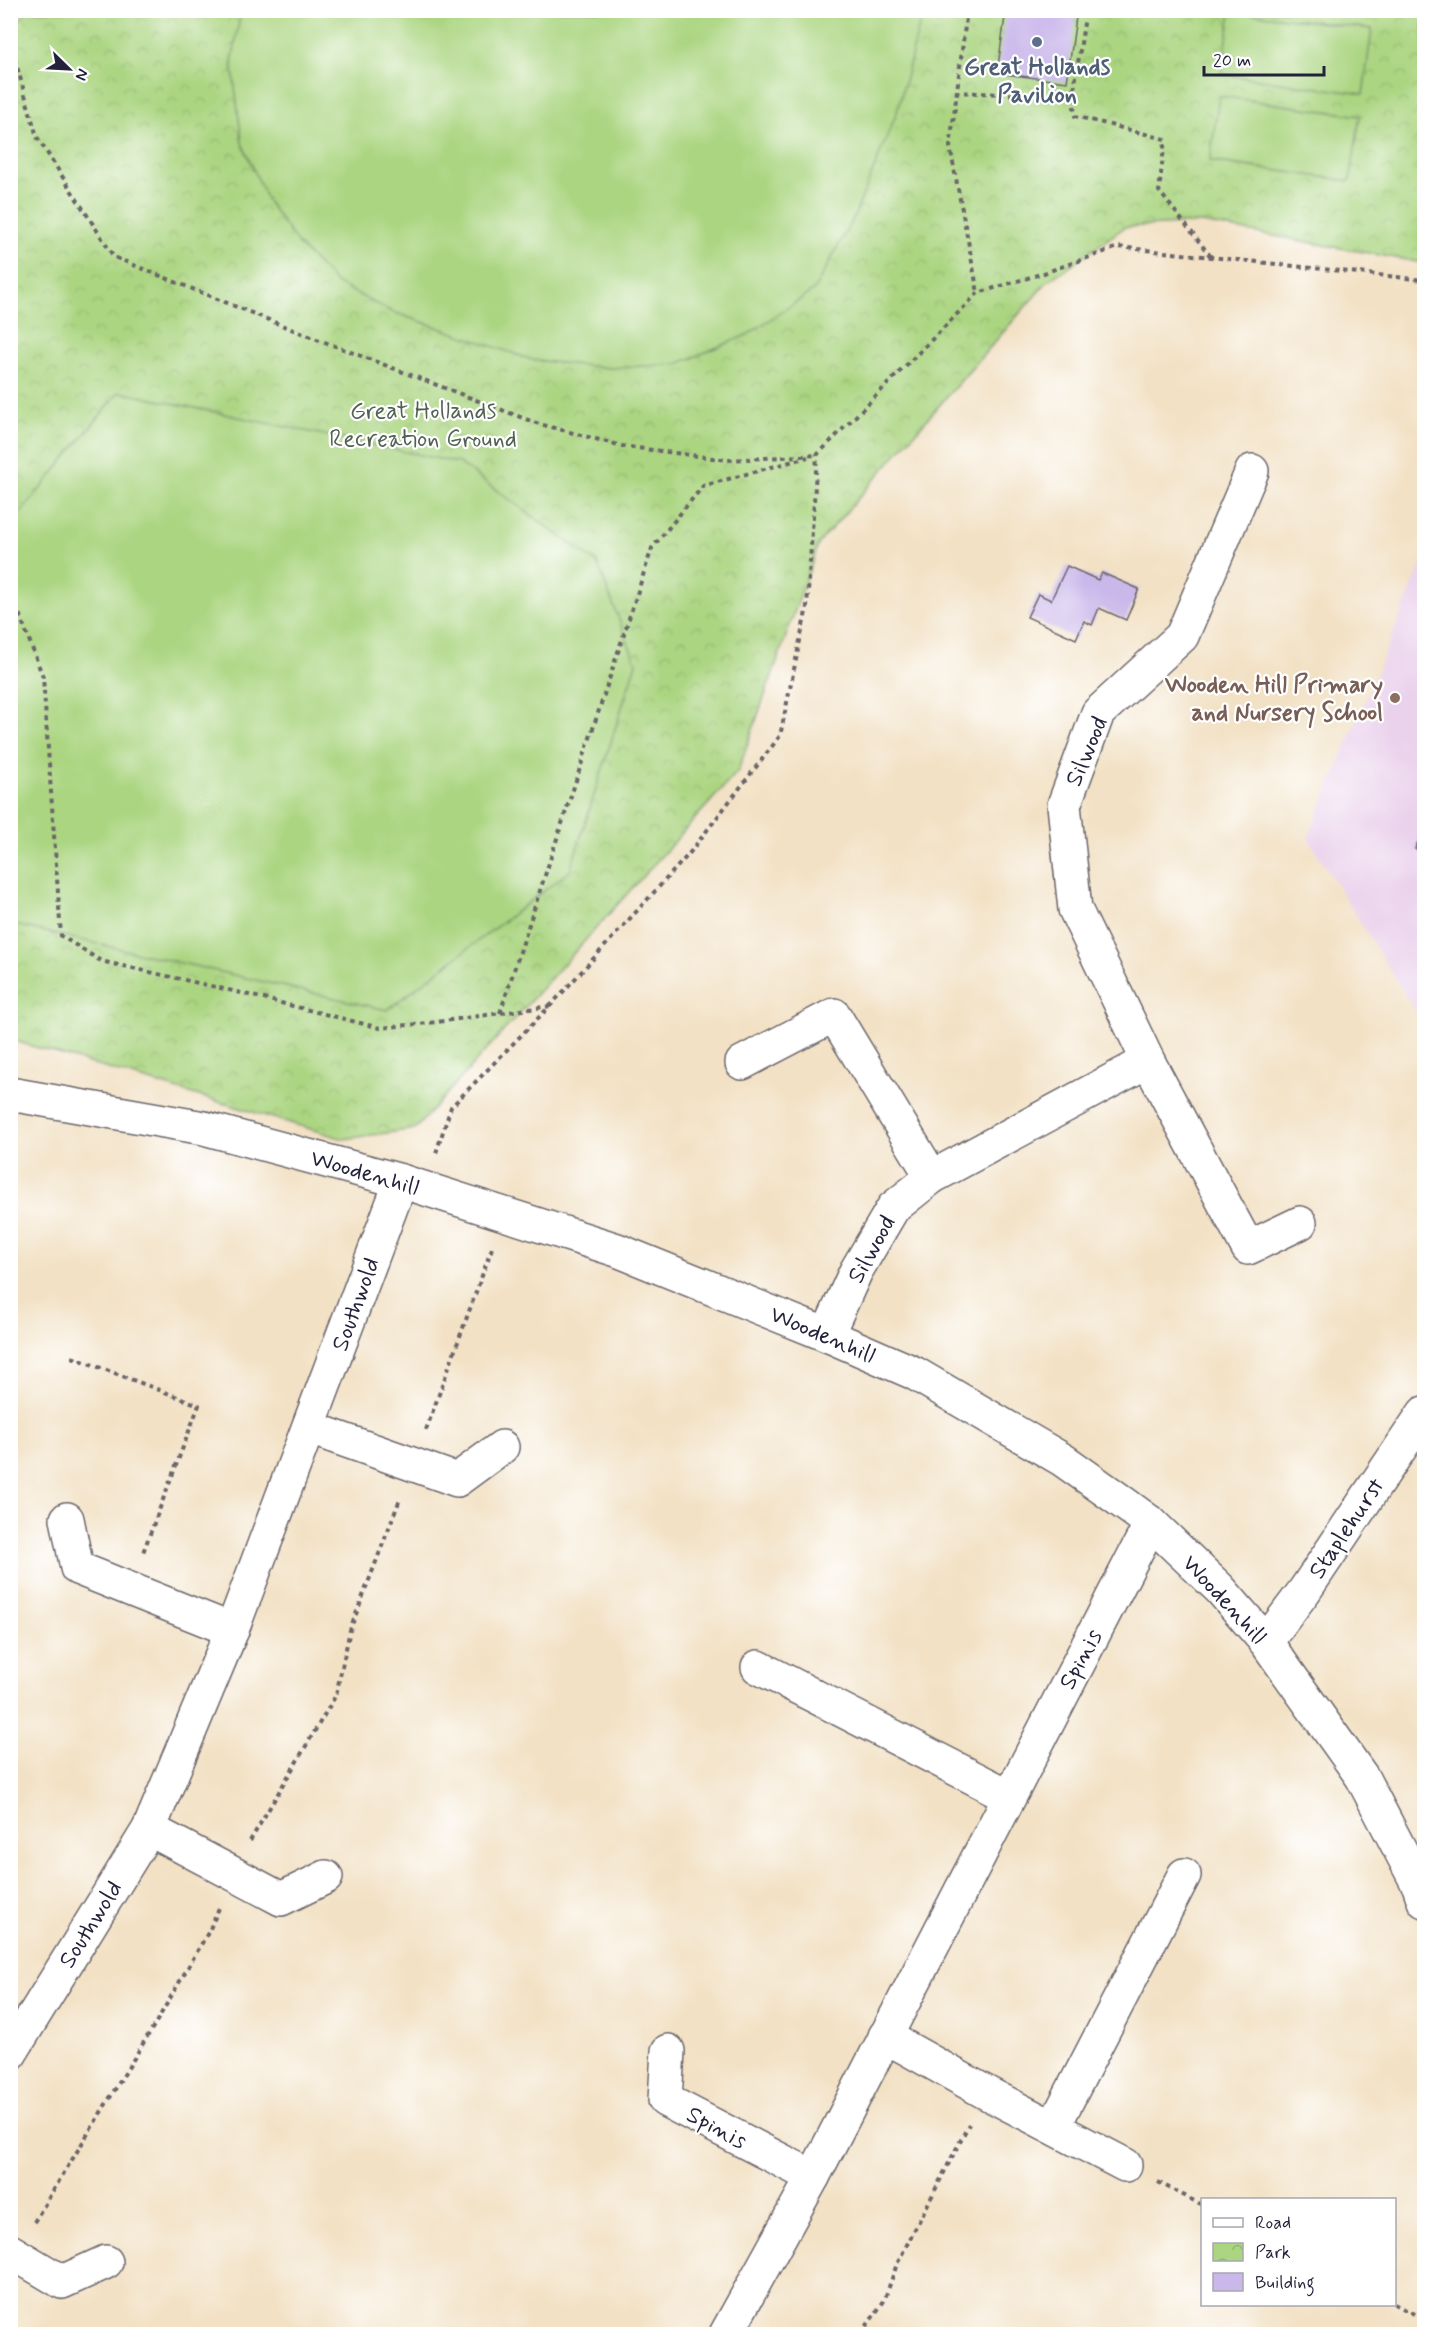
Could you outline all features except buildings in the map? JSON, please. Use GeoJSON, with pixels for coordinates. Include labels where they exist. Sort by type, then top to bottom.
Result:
{"type":"FeatureCollection","features":[{"type":"Feature","properties":{"kind":"street","name":"Silwood"},"geometry":{"type":"LineString","coordinates":[[1252,471],[1182,636],[1098,713],[1064,805],[1075,909],[1148,1061],[1248,1248],[1300,1223]]}},
{"type":"Feature","properties":{"kind":"street"},"geometry":{"type":"LineString","coordinates":[[742,1063],[834,1015],[932,1177]]}},
{"type":"Feature","properties":{"kind":"street","name":"Silwood"},"geometry":{"type":"LineString","coordinates":[[827,1335],[856,1271],[893,1208],[932,1177],[1148,1061]]}},
{"type":"Feature","properties":{"kind":"street","name":"Woodenhill"},"geometry":{"type":"LineString","coordinates":[[10,1094],[204,1128],[413,1184],[617,1250],[827,1335],[924,1379],[1063,1460],[1151,1523],[1220,1588],[1266,1642],[1362,1777],[1425,1901]]}},
{"type":"Feature","properties":{"kind":"street","name":"Southwold"},"geometry":{"type":"LineString","coordinates":[[10,2054],[21,2012],[149,1829],[232,1630],[310,1428],[413,1184]]}},
{"type":"Feature","properties":{"kind":"street","name":"Staplehurst"},"geometry":{"type":"LineString","coordinates":[[1266,1642],[1305,1590],[1425,1413]]}},
{"type":"Feature","properties":{"kind":"street"},"geometry":{"type":"LineString","coordinates":[[310,1428],[457,1480],[502,1447]]}},
{"type":"Feature","properties":{"kind":"street"},"geometry":{"type":"LineString","coordinates":[[67,1519],[77,1568],[232,1630]]}},
{"type":"Feature","properties":{"kind":"street","name":"Spinis"},"geometry":{"type":"LineString","coordinates":[[726,2334],[813,2177],[1151,1523]]}},
{"type":"Feature","properties":{"kind":"street"},"geometry":{"type":"LineString","coordinates":[[758,1667],[1009,1796]]}},
{"type":"Feature","properties":{"kind":"street"},"geometry":{"type":"LineString","coordinates":[[149,1829],[281,1899],[326,1876]]}},
{"type":"Feature","properties":{"kind":"street"},"geometry":{"type":"LineString","coordinates":[[1054,2126],[1184,1875]]}},
{"type":"Feature","properties":{"kind":"street"},"geometry":{"type":"LineString","coordinates":[[885,2036],[985,2092],[1125,2165]]}},
{"type":"Feature","properties":{"kind":"street","name":"Spinis"},"geometry":{"type":"LineString","coordinates":[[668,2051],[665,2100],[813,2177]]}},
{"type":"Feature","properties":{"kind":"street"},"geometry":{"type":"LineString","coordinates":[[13,2253],[62,2282],[106,2262]]}},
{"type":"Feature","properties":{"kind":"path"},"geometry":{"type":"LineString","coordinates":[[967,10],[950,147],[978,292]]}},
{"type":"Feature","properties":{"kind":"path"},"geometry":{"type":"LineString","coordinates":[[1086,10],[1073,98],[1075,116],[1165,139],[1159,191],[1212,259]]}},
{"type":"Feature","properties":{"kind":"path"},"geometry":{"type":"LineString","coordinates":[[10,42],[37,136],[114,257],[296,331],[536,423],[622,446],[728,460],[817,455]]}},
{"type":"Feature","properties":{"kind":"path"},"geometry":{"type":"LineString","coordinates":[[956,92],[1073,98]]}},
{"type":"Feature","properties":{"kind":"path"},"geometry":{"type":"LineString","coordinates":[[500,1013],[652,548],[703,486],[817,455],[978,292],[1044,273],[1118,247],[1212,259],[1425,280]]}},
{"type":"Feature","properties":{"kind":"path"},"geometry":{"type":"LineString","coordinates":[[413,1184],[451,1107],[551,1005],[688,855],[780,736],[807,607],[817,455]]}},
{"type":"Feature","properties":{"kind":"path"},"geometry":{"type":"LineString","coordinates":[[10,589],[44,677],[61,936],[101,961],[380,1028],[551,1005]]}},
{"type":"Feature","properties":{"kind":"path"},"geometry":{"type":"LineString","coordinates":[[13,2253],[209,1931],[243,1854],[336,1695],[350,1630],[504,1214]]}},
{"type":"Feature","properties":{"kind":"path"},"geometry":{"type":"LineString","coordinates":[[72,1357],[199,1405],[129,1590]]}},
{"type":"Feature","properties":{"kind":"path"},"geometry":{"type":"LineString","coordinates":[[861,2334],[884,2301],[897,2264],[985,2092]]}},
{"type":"Feature","properties":{"kind":"path"},"geometry":{"type":"LineString","coordinates":[[1125,2165],[1201,2204]]}},
{"type":"Feature","properties":{"kind":"path"},"geometry":{"type":"LineString","coordinates":[[1396,2304],[1425,2319]]}},
{"type":"Feature","properties":{"kind":"shaded area","name":"Wooden Hill Primary and Nursery School"},"geometry":{"type":"Polygon","coordinates":[[[1424,558],[1424,1025],[1308,838],[1424,558]]]}},
{"type":"Feature","properties":{"kind":"green space"},"geometry":{"type":"Polygon","coordinates":[[[241,10],[923,11],[897,112],[854,217],[814,290],[747,335],[677,364],[610,368],[533,360],[390,311],[336,283],[298,244],[268,202],[242,143],[232,62],[241,10]]]}},
{"type":"Feature","properties":{"kind":"green space","name":"Great Hollands Recreation Ground"},"geometry":{"type":"Polygon","coordinates":[[[28,11],[1424,11],[1424,263],[1202,223],[1125,227],[1047,282],[819,543],[738,771],[415,1129],[344,1139],[11,1040],[10,27],[28,11]]]}},
{"type":"Feature","properties":{"kind":"green space"},"geometry":{"type":"Polygon","coordinates":[[[1231,11],[1372,29],[1363,94],[1222,74],[1231,11]]]}},
{"type":"Feature","properties":{"kind":"green space"},"geometry":{"type":"Polygon","coordinates":[[[1219,96],[1360,116],[1350,181],[1210,161],[1219,96]]]}},
{"type":"Feature","properties":{"kind":"green space"},"geometry":{"type":"Polygon","coordinates":[[[119,392],[459,463],[597,563],[636,663],[570,871],[387,1010],[11,924],[11,525],[119,392]]]}},
{"type":"Feature","properties":{"kind":"place","name":"Great Hollands Pavilion"},"geometry":{"type":"Point","coordinates":[1037,42]}},
{"type":"Feature","properties":{"kind":"place","name":"Wooden Hill Primary and Nursery School"},"geometry":{"type":"Point","coordinates":[1395,698]}}]}
